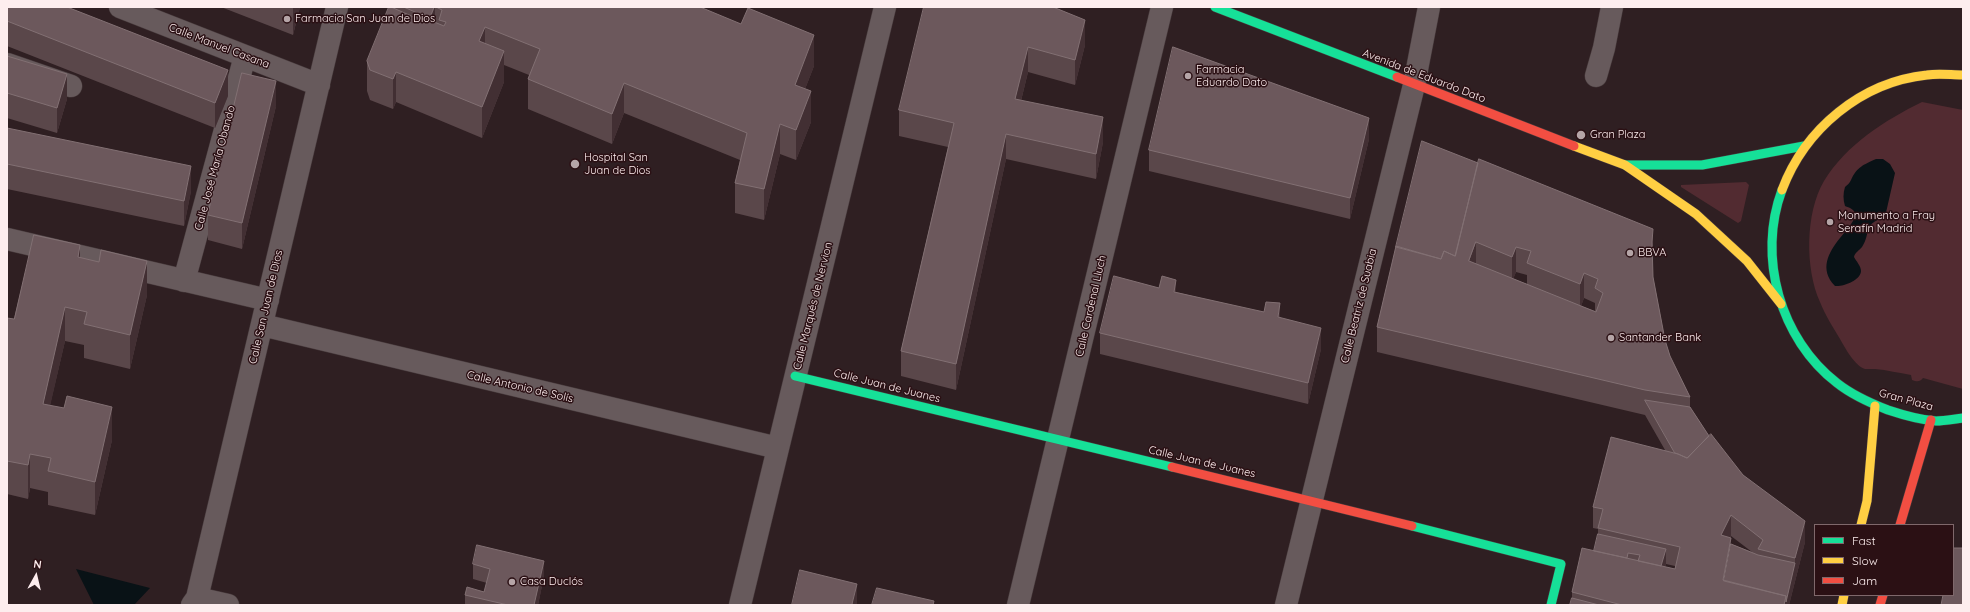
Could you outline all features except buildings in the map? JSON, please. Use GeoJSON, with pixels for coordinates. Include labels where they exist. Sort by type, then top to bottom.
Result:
{"type":"FeatureCollection","features":[{"type":"Feature","properties":{"kind":"main road","name":"Avenida de Eduardo Dato"},"geometry":{"type":"LineString","coordinates":[[1215,7],[1414,85],[1625,165]]}},
{"type":"Feature","properties":{"kind":"main road","name":"Gran Plaza"},"geometry":{"type":"LineString","coordinates":[[1963,76],[1924,75],[1880,86],[1842,107],[1804,146],[1787,175],[1776,207],[1772,239],[1773,272],[1781,304],[1803,346],[1820,368],[1838,384],[1875,406],[1931,420],[1963,418]]}},
{"type":"Feature","properties":{"kind":"main road"},"geometry":{"type":"LineString","coordinates":[[1625,165],[1702,165],[1804,146]]}},
{"type":"Feature","properties":{"kind":"main road"},"geometry":{"type":"LineString","coordinates":[[1625,165],[1696,214],[1747,261],[1781,304]]}},
{"type":"Feature","properties":{"kind":"main road","name":"Calle Juan de Juanes"},"geometry":{"type":"LineString","coordinates":[[795,376],[1059,441],[1311,500],[1561,564],[1551,605]]}},
{"type":"Feature","properties":{"kind":"main road"},"geometry":{"type":"LineString","coordinates":[[1861,524],[1867,501],[1875,406]]}},
{"type":"Feature","properties":{"kind":"main road"},"geometry":{"type":"LineString","coordinates":[[1900,524],[1931,420]]}},
{"type":"Feature","properties":{"kind":"street","name":"Calle Manuel Casana"},"geometry":{"type":"LineString","coordinates":[[120,7],[318,85]]}},
{"type":"Feature","properties":{"kind":"street","name":"Calle San Juan de Dios"},"geometry":{"type":"LineString","coordinates":[[195,603],[337,7]]}},
{"type":"Feature","properties":{"kind":"street","name":"Calle Marqués de Nervion"},"geometry":{"type":"LineString","coordinates":[[740,605],[886,7]]}},
{"type":"Feature","properties":{"kind":"street","name":"Calle Cardenal Lluch"},"geometry":{"type":"LineString","coordinates":[[1018,605],[1059,441],[1162,7]]}},
{"type":"Feature","properties":{"kind":"street","name":"Calle Beatriz de Suabia"},"geometry":{"type":"LineString","coordinates":[[1286,605],[1414,85],[1429,7]]}},
{"type":"Feature","properties":{"kind":"street"},"geometry":{"type":"LineString","coordinates":[[1596,76],[1604,48],[1612,7]]}},
{"type":"Feature","properties":{"kind":"street","name":"Calle José María Obando"},"geometry":{"type":"LineString","coordinates":[[184,281],[245,56]]}},
{"type":"Feature","properties":{"kind":"street"},"geometry":{"type":"LineString","coordinates":[[7,64],[71,86]]}},
{"type":"Feature","properties":{"kind":"street"},"geometry":{"type":"LineString","coordinates":[[7,239],[268,300]]}},
{"type":"Feature","properties":{"kind":"street","name":"Calle Antonio de Solís"},"geometry":{"type":"LineString","coordinates":[[262,325],[778,448]]}},
{"type":"Feature","properties":{"kind":"street"},"geometry":{"type":"LineString","coordinates":[[195,603],[228,605]]}},
{"type":"Feature","properties":{"kind":"shaded area"},"geometry":{"type":"Polygon","coordinates":[[[1922,102],[1963,110],[1963,389],[1923,378],[1920,381],[1915,381],[1912,380],[1911,375],[1880,369],[1865,369],[1861,367],[1847,352],[1822,307],[1815,289],[1812,274],[1809,241],[1810,225],[1813,209],[1824,181],[1843,156],[1867,135],[1894,117],[1922,102]]]}},
{"type":"Feature","properties":{"kind":"shaded area"},"geometry":{"type":"Polygon","coordinates":[[[1876,159],[1883,159],[1890,164],[1895,173],[1885,217],[1870,226],[1865,242],[1854,257],[1861,269],[1858,277],[1847,284],[1835,286],[1827,273],[1827,261],[1832,250],[1853,220],[1855,213],[1850,208],[1845,206],[1845,187],[1858,169],[1876,159]]]}},
{"type":"Feature","properties":{"kind":"shaded area"},"geometry":{"type":"Polygon","coordinates":[[[1746,182],[1749,185],[1741,221],[1738,223],[1681,187],[1681,185],[1746,182]]]}},
{"type":"Feature","properties":{"kind":"shaded area"},"geometry":{"type":"Polygon","coordinates":[[[76,569],[150,588],[134,605],[94,605],[76,569]]]}},
{"type":"Feature","properties":{"kind":"traffic: fast"},"geometry":{"type":"LineString","coordinates":[[1215,7],[1397,77]]}},
{"type":"Feature","properties":{"kind":"traffic: fast"},"geometry":{"type":"LineString","coordinates":[[1625,165],[1702,165],[1804,146]]}},
{"type":"Feature","properties":{"kind":"traffic: fast"},"geometry":{"type":"LineString","coordinates":[[1782,190],[1775,216],[1772,242],[1773,269],[1779,295],[1788,320],[1801,344],[1817,365],[1837,383],[1855,395],[1888,410],[1912,417],[1936,421],[1963,418]]}},
{"type":"Feature","properties":{"kind":"traffic: fast"},"geometry":{"type":"LineString","coordinates":[[795,376],[1172,467]]}},
{"type":"Feature","properties":{"kind":"traffic: fast"},"geometry":{"type":"LineString","coordinates":[[1412,526],[1561,564],[1551,605]]}},
{"type":"Feature","properties":{"kind":"traffic: slow"},"geometry":{"type":"LineString","coordinates":[[1782,190],[1792,168],[1805,147],[1838,112],[1858,98],[1880,87],[1903,79],[1932,74],[1963,75]]}},
{"type":"Feature","properties":{"kind":"traffic: slow"},"geometry":{"type":"LineString","coordinates":[[1574,146],[1625,165],[1696,214],[1747,261],[1781,304]]}},
{"type":"Feature","properties":{"kind":"traffic: slow"},"geometry":{"type":"LineString","coordinates":[[1861,524],[1867,501],[1875,406]]}},
{"type":"Feature","properties":{"kind":"traffic: slow"},"geometry":{"type":"LineString","coordinates":[[1842,605],[1844,596]]}},
{"type":"Feature","properties":{"kind":"traffic: jam"},"geometry":{"type":"LineString","coordinates":[[1397,77],[1574,146]]}},
{"type":"Feature","properties":{"kind":"traffic: jam"},"geometry":{"type":"LineString","coordinates":[[1900,524],[1931,420]]}},
{"type":"Feature","properties":{"kind":"traffic: jam"},"geometry":{"type":"LineString","coordinates":[[1172,467],[1412,526]]}},
{"type":"Feature","properties":{"kind":"traffic: jam"},"geometry":{"type":"LineString","coordinates":[[1880,605],[1883,596]]}},
{"type":"Feature","properties":{"kind":"place","name":"Farmacia San Juan de Dios"},"geometry":{"type":"Point","coordinates":[287,19]}},
{"type":"Feature","properties":{"kind":"place","name":"Farmacia Eduardo Dato"},"geometry":{"type":"Point","coordinates":[1188,76]}},
{"type":"Feature","properties":{"kind":"place","name":"Gran Plaza"},"geometry":{"type":"Point","coordinates":[1581,135]}},
{"type":"Feature","properties":{"kind":"place","name":"Hospital San Juan de Dios"},"geometry":{"type":"Point","coordinates":[575,164]}},
{"type":"Feature","properties":{"kind":"place","name":"Monumento a Fray Serafín Madrid"},"geometry":{"type":"Point","coordinates":[1830,222]}},
{"type":"Feature","properties":{"kind":"place","name":"BBVA"},"geometry":{"type":"Point","coordinates":[1630,253]}},
{"type":"Feature","properties":{"kind":"place","name":"Santander Bank"},"geometry":{"type":"Point","coordinates":[1611,338]}},
{"type":"Feature","properties":{"kind":"place","name":"Casa Duclós"},"geometry":{"type":"Point","coordinates":[512,582]}}]}
